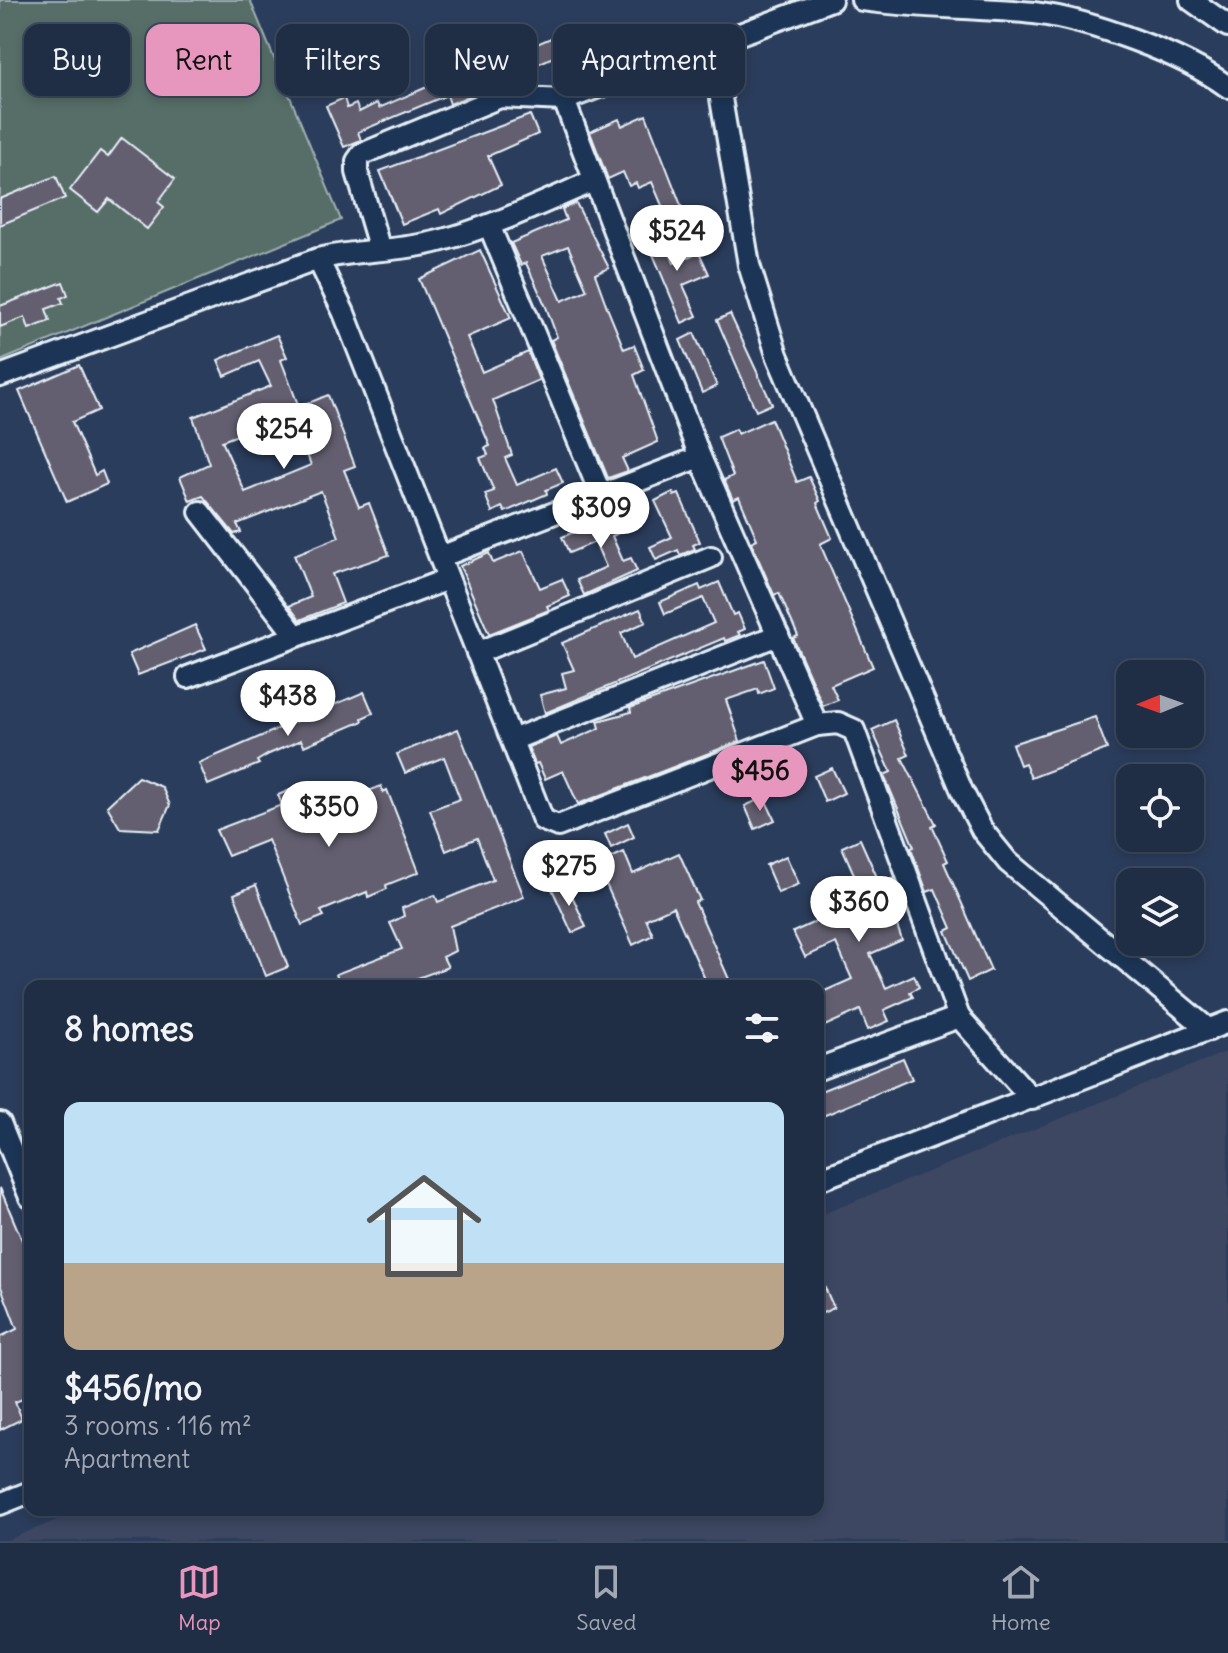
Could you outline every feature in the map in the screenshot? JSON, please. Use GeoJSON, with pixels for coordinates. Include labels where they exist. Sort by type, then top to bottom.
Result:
{"type":"FeatureCollection","features":[{"type":"Feature","properties":{"kind":"street"},"geometry":{"type":"LineString","coordinates":[[745,33],[831,0]]}},
{"type":"Feature","properties":{"kind":"street"},"geometry":{"type":"LineString","coordinates":[[862,0],[998,5],[1038,14],[1123,37],[1208,72],[1228,87]]}},
{"type":"Feature","properties":{"kind":"street"},"geometry":{"type":"LineString","coordinates":[[1191,0],[1228,26]]}},
{"type":"Feature","properties":{"kind":"street"},"geometry":{"type":"LineString","coordinates":[[380,250],[357,172],[357,161],[362,154],[500,97],[564,100],[575,96]]}},
{"type":"Feature","properties":{"kind":"street"},"geometry":{"type":"LineString","coordinates":[[721,96],[749,265],[777,355],[962,791],[982,830],[1008,862],[1218,1026]]}},
{"type":"Feature","properties":{"kind":"street"},"geometry":{"type":"LineString","coordinates":[[564,100],[700,457],[817,725]]}},
{"type":"Feature","properties":{"kind":"street"},"geometry":{"type":"LineString","coordinates":[[0,376],[318,259],[353,251],[438,241],[489,225],[593,181]]}},
{"type":"Feature","properties":{"kind":"street"},"geometry":{"type":"LineString","coordinates":[[489,225],[601,495]]}},
{"type":"Feature","properties":{"kind":"street"},"geometry":{"type":"LineString","coordinates":[[318,259],[344,313],[543,820],[558,826],[817,725],[838,723],[854,730],[959,1017],[1032,1099]]}},
{"type":"Feature","properties":{"kind":"street"},"geometry":{"type":"LineString","coordinates":[[440,557],[700,457]]}},
{"type":"Feature","properties":{"kind":"street"},"geometry":{"type":"LineString","coordinates":[[200,512],[296,636]]}},
{"type":"Feature","properties":{"kind":"street"},"geometry":{"type":"LineString","coordinates":[[477,653],[711,557]]}},
{"type":"Feature","properties":{"kind":"street"},"geometry":{"type":"LineString","coordinates":[[188,677],[448,579]]}},
{"type":"Feature","properties":{"kind":"street"},"geometry":{"type":"LineString","coordinates":[[512,740],[778,635]]}},
{"type":"Feature","properties":{"kind":"street"},"geometry":{"type":"LineString","coordinates":[[824,1067],[959,1017]]}},
{"type":"Feature","properties":{"kind":"street"},"geometry":{"type":"LineString","coordinates":[[824,1178],[1218,1026]]}},
{"type":"Feature","properties":{"kind":"street"},"geometry":{"type":"LineString","coordinates":[[0,1123],[24,1182]]}},
{"type":"Feature","properties":{"kind":"street"},"geometry":{"type":"LineString","coordinates":[[0,1504],[24,1494]]}},
{"type":"Feature","properties":{"kind":"shaded area"},"geometry":{"type":"Polygon","coordinates":[[[1228,1051],[1228,1541],[5,1541],[67,1516],[824,1516],[824,1214],[1228,1051]]]}},
{"type":"Feature","properties":{"kind":"green space"},"geometry":{"type":"Polygon","coordinates":[[[0,0],[250,0],[260,24],[146,24],[146,96],[260,96],[260,24],[276,63],[276,96],[290,96],[341,220],[0,361],[0,0]]]}},
{"type":"Feature","properties":{"kind":"building"},"geometry":{"type":"Polygon","coordinates":[[[553,37],[553,57],[537,64],[537,44],[553,37]]]}},
{"type":"Feature","properties":{"kind":"building"},"geometry":{"type":"Polygon","coordinates":[[[425,88],[425,96],[445,96],[358,132],[361,140],[344,147],[326,106],[344,98],[347,108],[356,104],[359,112],[377,103],[379,108],[425,88]]]}},
{"type":"Feature","properties":{"kind":"building"},"geometry":{"type":"Polygon","coordinates":[[[447,96],[469,96],[450,104],[447,96]]]}},
{"type":"Feature","properties":{"kind":"building"},"geometry":{"type":"Polygon","coordinates":[[[530,115],[538,134],[488,156],[501,185],[441,214],[439,209],[402,224],[380,171],[530,115]]]}},
{"type":"Feature","properties":{"kind":"building"},"geometry":{"type":"Polygon","coordinates":[[[646,115],[682,208],[666,215],[652,182],[638,188],[636,183],[629,186],[623,172],[608,179],[590,132],[619,119],[622,126],[646,115]]]}},
{"type":"Feature","properties":{"kind":"building"},"geometry":{"type":"Polygon","coordinates":[[[122,138],[175,179],[158,202],[164,207],[147,229],[109,199],[98,212],[70,190],[100,151],[108,157],[122,138]]]}},
{"type":"Feature","properties":{"kind":"building"},"geometry":{"type":"Polygon","coordinates":[[[56,176],[65,198],[0,225],[0,199],[56,176]]]}},
{"type":"Feature","properties":{"kind":"building"},"geometry":{"type":"Polygon","coordinates":[[[576,203],[609,268],[595,274],[624,349],[634,345],[644,370],[634,375],[658,442],[622,458],[628,471],[608,478],[551,340],[557,337],[546,307],[526,263],[521,265],[511,243],[566,220],[562,209],[576,203]],[[568,246],[542,256],[562,301],[587,290],[568,246]]]}},
{"type":"Feature","properties":{"kind":"building"},"geometry":{"type":"Polygon","coordinates":[[[659,226],[674,263],[699,252],[709,274],[683,285],[697,316],[682,323],[644,233],[659,226]]]}},
{"type":"Feature","properties":{"kind":"building"},"geometry":{"type":"Polygon","coordinates":[[[480,250],[511,318],[467,337],[482,372],[528,352],[539,380],[493,400],[512,455],[505,458],[517,485],[556,468],[563,483],[546,490],[547,494],[505,512],[502,507],[492,512],[485,494],[494,491],[480,458],[488,455],[485,448],[490,446],[419,279],[480,250]]]}},
{"type":"Feature","properties":{"kind":"building"},"geometry":{"type":"Polygon","coordinates":[[[63,282],[68,295],[61,298],[63,303],[46,309],[50,321],[29,329],[25,317],[0,327],[0,306],[63,282]]]}},
{"type":"Feature","properties":{"kind":"building"},"geometry":{"type":"Polygon","coordinates":[[[730,314],[772,404],[756,411],[717,320],[730,314]]]}},
{"type":"Feature","properties":{"kind":"building"},"geometry":{"type":"Polygon","coordinates":[[[694,333],[717,386],[702,393],[680,340],[694,333]]]}},
{"type":"Feature","properties":{"kind":"building"},"geometry":{"type":"Polygon","coordinates":[[[277,335],[287,357],[281,360],[299,407],[328,395],[355,466],[344,470],[359,507],[369,503],[389,555],[332,574],[343,603],[300,620],[289,606],[311,597],[294,555],[339,537],[321,491],[237,524],[241,532],[234,534],[203,496],[190,501],[180,477],[209,464],[193,417],[271,386],[259,361],[225,376],[218,360],[277,335]],[[291,414],[222,441],[245,492],[311,465],[291,414]]]}},
{"type":"Feature","properties":{"kind":"building"},"geometry":{"type":"Polygon","coordinates":[[[79,365],[99,410],[72,422],[95,475],[102,471],[107,484],[67,502],[19,391],[79,365]]]}},
{"type":"Feature","properties":{"kind":"building"},"geometry":{"type":"Polygon","coordinates":[[[771,419],[797,482],[809,477],[820,501],[817,503],[832,538],[820,544],[873,667],[831,685],[838,700],[823,706],[793,638],[798,636],[779,593],[774,595],[751,542],[757,539],[739,497],[733,500],[724,480],[733,476],[718,437],[736,429],[738,434],[771,419]]]}},
{"type":"Feature","properties":{"kind":"building"},"geometry":{"type":"Polygon","coordinates":[[[673,492],[674,496],[679,494],[700,542],[693,545],[695,549],[680,555],[678,550],[656,560],[650,547],[672,537],[655,501],[673,492]]]}},
{"type":"Feature","properties":{"kind":"building"},"geometry":{"type":"Polygon","coordinates":[[[610,505],[621,532],[612,536],[623,561],[631,558],[637,571],[584,595],[577,580],[606,567],[595,542],[569,553],[562,537],[592,524],[587,514],[610,505]]]}},
{"type":"Feature","properties":{"kind":"building"},"geometry":{"type":"Polygon","coordinates":[[[523,551],[540,588],[562,579],[570,596],[547,606],[549,610],[489,634],[460,566],[489,553],[493,563],[523,551]]]}},
{"type":"Feature","properties":{"kind":"building"},"geometry":{"type":"Polygon","coordinates":[[[719,582],[733,615],[738,613],[745,629],[738,632],[740,635],[725,641],[724,638],[545,713],[540,695],[566,688],[562,673],[574,670],[562,643],[640,609],[646,622],[621,633],[632,659],[714,623],[703,598],[665,614],[660,602],[699,585],[701,590],[719,582]]]}},
{"type":"Feature","properties":{"kind":"building"},"geometry":{"type":"Polygon","coordinates":[[[195,625],[206,649],[138,675],[129,654],[195,625]]]}},
{"type":"Feature","properties":{"kind":"building"},"geometry":{"type":"Polygon","coordinates":[[[764,660],[774,688],[759,694],[758,689],[726,700],[740,741],[578,804],[563,771],[545,779],[528,747],[557,736],[561,745],[600,728],[598,721],[631,712],[630,708],[764,660]]]}},
{"type":"Feature","properties":{"kind":"building"},"geometry":{"type":"Polygon","coordinates":[[[364,692],[373,713],[362,718],[363,721],[304,746],[301,740],[269,754],[257,761],[259,764],[208,785],[199,763],[364,692]]]}},
{"type":"Feature","properties":{"kind":"building"},"geometry":{"type":"Polygon","coordinates":[[[1095,717],[1107,749],[1031,778],[1025,763],[1020,765],[1012,744],[1095,717]]]}},
{"type":"Feature","properties":{"kind":"building"},"geometry":{"type":"Polygon","coordinates":[[[894,720],[909,755],[902,758],[936,824],[932,826],[948,861],[944,863],[991,970],[968,981],[946,931],[952,928],[935,889],[927,892],[911,848],[914,847],[884,775],[891,772],[872,730],[894,720]]]}},
{"type":"Feature","properties":{"kind":"building"},"geometry":{"type":"Polygon","coordinates":[[[458,729],[524,897],[450,926],[455,951],[443,957],[448,967],[412,980],[338,980],[336,974],[402,949],[390,923],[404,916],[402,908],[435,895],[438,902],[493,880],[477,838],[446,851],[430,810],[460,799],[444,757],[405,773],[397,754],[458,729]]]}},
{"type":"Feature","properties":{"kind":"building"},"geometry":{"type":"Polygon","coordinates":[[[832,768],[844,793],[825,802],[814,776],[832,768]]]}},
{"type":"Feature","properties":{"kind":"building"},"geometry":{"type":"Polygon","coordinates":[[[138,777],[162,787],[170,805],[159,830],[120,828],[107,806],[138,777]]]}},
{"type":"Feature","properties":{"kind":"building"},"geometry":{"type":"Polygon","coordinates":[[[381,786],[383,792],[387,790],[419,872],[386,885],[387,889],[368,897],[367,892],[321,911],[324,916],[302,925],[268,840],[228,856],[216,830],[282,805],[278,795],[295,788],[306,816],[381,786]]]}},
{"type":"Feature","properties":{"kind":"building"},"geometry":{"type":"Polygon","coordinates":[[[764,797],[775,820],[755,829],[745,806],[764,797]]]}},
{"type":"Feature","properties":{"kind":"building"},"geometry":{"type":"Polygon","coordinates":[[[628,823],[634,837],[611,848],[605,834],[628,823]]]}},
{"type":"Feature","properties":{"kind":"building"},"geometry":{"type":"Polygon","coordinates":[[[860,839],[880,884],[894,878],[906,909],[893,914],[902,940],[870,954],[886,988],[914,975],[919,987],[910,992],[913,997],[884,1010],[889,1021],[868,1030],[860,1010],[824,1026],[824,991],[852,979],[836,943],[805,957],[793,932],[830,915],[823,899],[857,881],[842,847],[860,839]]]}},
{"type":"Feature","properties":{"kind":"building"},"geometry":{"type":"Polygon","coordinates":[[[624,852],[633,874],[679,853],[700,900],[695,902],[729,980],[705,980],[673,907],[646,919],[653,935],[633,945],[597,864],[624,852]]]}},
{"type":"Feature","properties":{"kind":"building"},"geometry":{"type":"Polygon","coordinates":[[[786,856],[799,884],[778,893],[766,865],[786,856]]]}},
{"type":"Feature","properties":{"kind":"building"},"geometry":{"type":"Polygon","coordinates":[[[566,882],[586,927],[572,933],[552,889],[566,882]]]}},
{"type":"Feature","properties":{"kind":"building"},"geometry":{"type":"Polygon","coordinates":[[[256,885],[288,967],[266,976],[234,894],[256,885]]]}},
{"type":"Feature","properties":{"kind":"building"},"geometry":{"type":"Polygon","coordinates":[[[903,1058],[912,1079],[824,1116],[824,1090],[903,1058]]]}},
{"type":"Feature","properties":{"kind":"building"},"geometry":{"type":"Polygon","coordinates":[[[0,1188],[24,1245],[24,1398],[15,1402],[22,1419],[0,1430],[0,1337],[17,1329],[0,1284],[0,1188]]]}},
{"type":"Feature","properties":{"kind":"building"},"geometry":{"type":"Polygon","coordinates":[[[824,1286],[834,1308],[824,1312],[824,1286]]]}}]}
